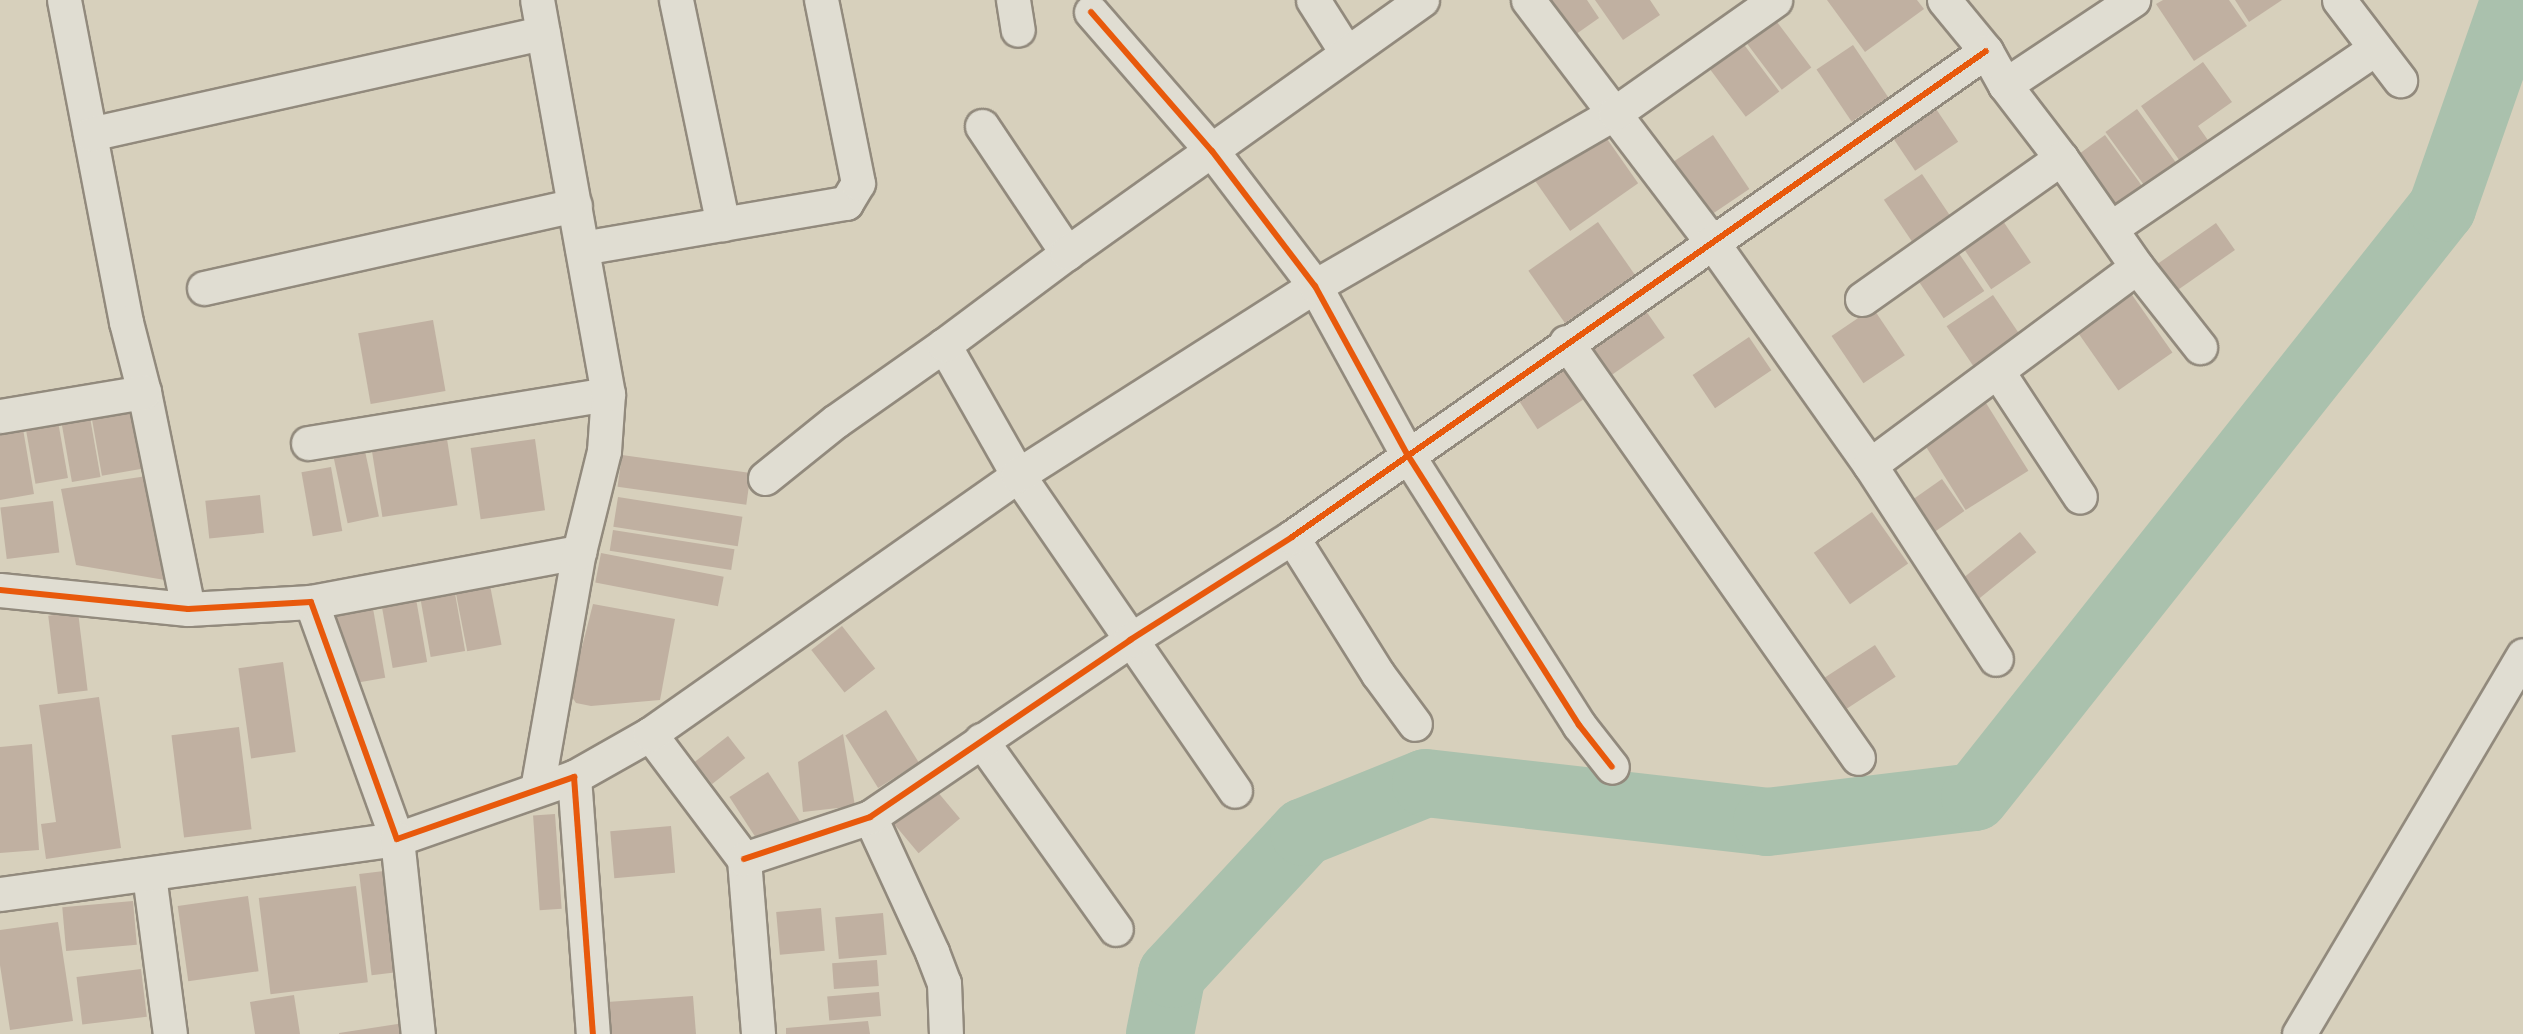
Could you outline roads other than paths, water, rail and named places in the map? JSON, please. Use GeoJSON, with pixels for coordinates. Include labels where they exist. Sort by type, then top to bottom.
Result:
{"type":"FeatureCollection","features":[{"type":"Feature","properties":{"kind":"street"},"geometry":{"type":"LineString","coordinates":[[64,0],[126,322],[144,392],[188,609]]}},
{"type":"Feature","properties":{"kind":"street"},"geometry":{"type":"LineString","coordinates":[[537,0],[608,394],[604,451],[579,552],[537,789]]}},
{"type":"Feature","properties":{"kind":"street"},"geometry":{"type":"LineString","coordinates":[[676,0],[723,224]]}},
{"type":"Feature","properties":{"kind":"street"},"geometry":{"type":"LineString","coordinates":[[582,248],[846,203],[858,183],[821,0]]}},
{"type":"Feature","properties":{"kind":"street"},"geometry":{"type":"LineString","coordinates":[[1313,0],[1346,52]]}},
{"type":"Feature","properties":{"kind":"street"},"geometry":{"type":"LineString","coordinates":[[765,478],[836,421],[945,345],[1067,253],[1346,52],[1422,0]]}},
{"type":"Feature","properties":{"kind":"street"},"geometry":{"type":"LineString","coordinates":[[1528,0],[1712,242],[1870,465],[1996,659]]}},
{"type":"Feature","properties":{"kind":"street"},"geometry":{"type":"LineString","coordinates":[[0,894],[397,839],[574,777],[651,734],[1018,476],[1315,286],[1615,113],[1775,0]]}},
{"type":"Feature","properties":{"kind":"street"},"geometry":{"type":"LineString","coordinates":[[1944,0],[1986,51],[2005,85],[2061,158],[2137,267],[2200,347]]}},
{"type":"Feature","properties":{"kind":"street"},"geometry":{"type":"LineString","coordinates":[[2005,85],[2133,0]]}},
{"type":"Feature","properties":{"kind":"street"},"geometry":{"type":"LineString","coordinates":[[2339,0],[2374,49],[2400,80]]}},
{"type":"Feature","properties":{"kind":"street"},"geometry":{"type":"LineString","coordinates":[[1091,12],[1212,150],[1315,286],[1407,454],[1579,726],[1612,767]]}},
{"type":"Feature","properties":{"kind":"street"},"geometry":{"type":"LineString","coordinates":[[90,134],[543,33]]}},
{"type":"Feature","properties":{"kind":"street"},"geometry":{"type":"LineString","coordinates":[[2111,228],[2374,49]]}},
{"type":"Feature","properties":{"kind":"street"},"geometry":{"type":"LineString","coordinates":[[744,859],[870,817],[1130,640],[1292,537],[1566,342],[1986,51]]}},
{"type":"Feature","properties":{"kind":"street"},"geometry":{"type":"LineString","coordinates":[[982,126],[1067,253]]}},
{"type":"Feature","properties":{"kind":"street"},"geometry":{"type":"LineString","coordinates":[[1862,299],[2061,158]]}},
{"type":"Feature","properties":{"kind":"street"},"geometry":{"type":"LineString","coordinates":[[204,288],[575,205]]}},
{"type":"Feature","properties":{"kind":"street"},"geometry":{"type":"LineString","coordinates":[[1870,465],[2137,267]]}},
{"type":"Feature","properties":{"kind":"street"},"geometry":{"type":"LineString","coordinates":[[1566,342],[1858,758]]}},
{"type":"Feature","properties":{"kind":"street"},"geometry":{"type":"LineString","coordinates":[[945,345],[1018,476],[1235,791]]}},
{"type":"Feature","properties":{"kind":"street"},"geometry":{"type":"LineString","coordinates":[[1998,372],[2080,497]]}},
{"type":"Feature","properties":{"kind":"street"},"geometry":{"type":"LineString","coordinates":[[0,416],[144,392]]}},
{"type":"Feature","properties":{"kind":"street"},"geometry":{"type":"LineString","coordinates":[[308,443],[608,394]]}},
{"type":"Feature","properties":{"kind":"street"},"geometry":{"type":"LineString","coordinates":[[1292,537],[1378,674],[1415,724]]}},
{"type":"Feature","properties":{"kind":"street"},"geometry":{"type":"LineString","coordinates":[[0,590],[188,609],[311,602],[579,552]]}},
{"type":"Feature","properties":{"kind":"street"},"geometry":{"type":"LineString","coordinates":[[311,602],[397,839],[418,1034]]}},
{"type":"Feature","properties":{"kind":"street"},"geometry":{"type":"LineString","coordinates":[[2299,1034],[2523,655]]}},
{"type":"Feature","properties":{"kind":"street"},"geometry":{"type":"LineString","coordinates":[[651,734],[744,859],[758,1034]]}},
{"type":"Feature","properties":{"kind":"street"},"geometry":{"type":"LineString","coordinates":[[981,740],[1116,929]]}},
{"type":"Feature","properties":{"kind":"street"},"geometry":{"type":"LineString","coordinates":[[574,777],[593,1034]]}},
{"type":"Feature","properties":{"kind":"street"},"geometry":{"type":"LineString","coordinates":[[870,817],[933,952],[944,983],[946,1034]]}},
{"type":"Feature","properties":{"kind":"street"},"geometry":{"type":"LineString","coordinates":[[149,875],[170,1034]]}},
{"type":"Feature","properties":{"kind":"waterway"},"geometry":{"type":"LineString","coordinates":[[1160,1034],[1172,974],[1304,832],[1426,783],[1767,822],[1975,797],[2442,208],[2515,0]]}}]}
